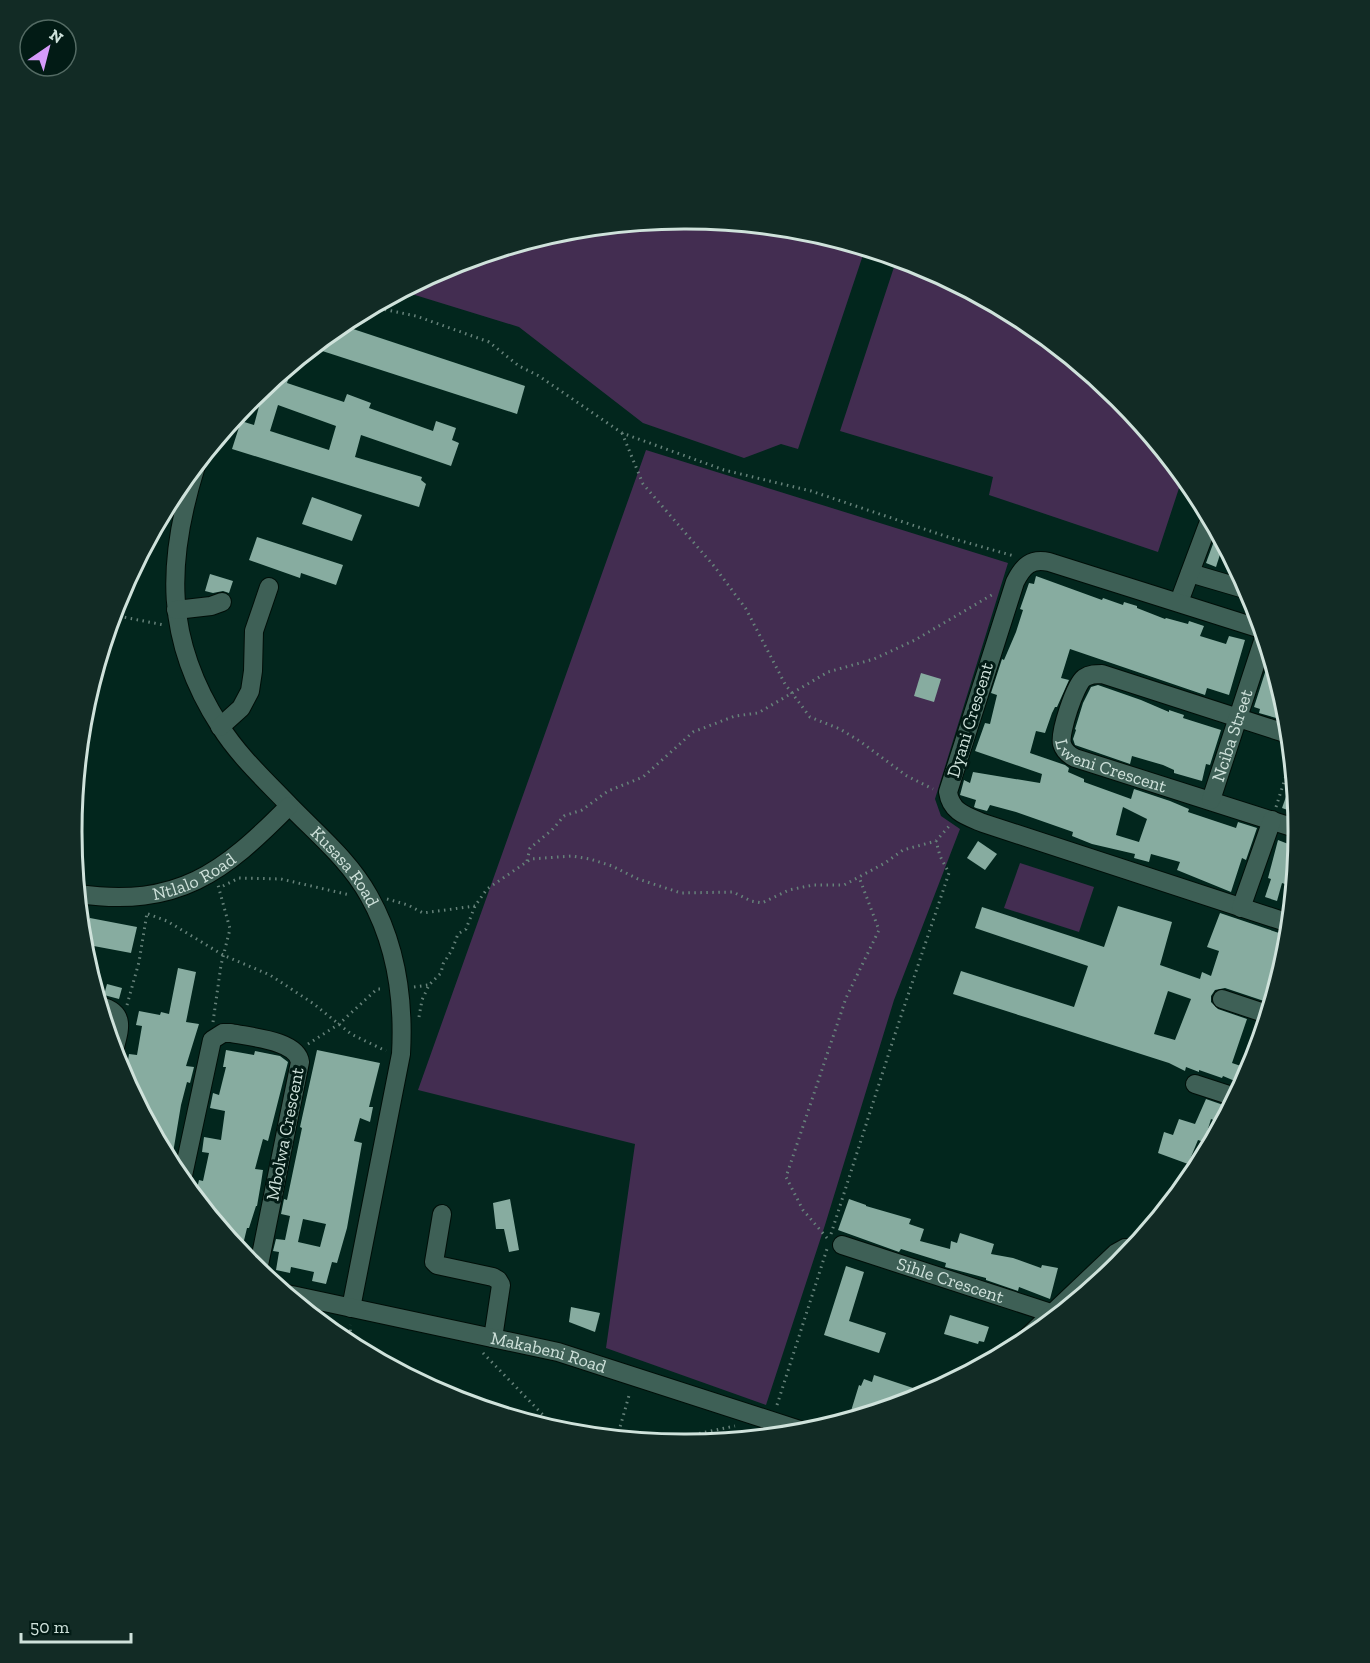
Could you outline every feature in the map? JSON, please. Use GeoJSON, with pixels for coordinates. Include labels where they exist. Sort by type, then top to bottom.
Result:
{"type":"FeatureCollection","features":[{"type":"Feature","properties":{"kind":"street","name":"Kusasa Road"},"geometry":{"type":"LineString","coordinates":[[180,503],[176,551],[177,618],[184,653],[197,687],[220,727],[238,751],[333,848],[370,896],[384,927],[394,960],[403,1021],[401,1054],[351,1308]]}},
{"type":"Feature","properties":{"kind":"street"},"geometry":{"type":"LineString","coordinates":[[1179,602],[1206,528]]}},
{"type":"Feature","properties":{"kind":"street"},"geometry":{"type":"LineString","coordinates":[[1029,563],[1039,560],[1049,562],[1251,626]]}},
{"type":"Feature","properties":{"kind":"street","name":"Dyani Crescent"},"geometry":{"type":"LineString","coordinates":[[960,814],[951,805],[948,792],[1015,582],[1021,570],[1029,563]]}},
{"type":"Feature","properties":{"kind":"street"},"geometry":{"type":"LineString","coordinates":[[1190,573],[1235,586]]}},
{"type":"Feature","properties":{"kind":"street"},"geometry":{"type":"LineString","coordinates":[[220,727],[241,708],[250,691],[254,631],[269,587]]}},
{"type":"Feature","properties":{"kind":"street"},"geometry":{"type":"LineString","coordinates":[[177,618],[222,602]]}},
{"type":"Feature","properties":{"kind":"street","name":"Nciba Street"},"geometry":{"type":"LineString","coordinates":[[1211,800],[1260,651]]}},
{"type":"Feature","properties":{"kind":"street","name":"Lweni Crescent"},"geometry":{"type":"LineString","coordinates":[[1279,731],[1102,674],[1092,674],[1079,682],[1074,692],[1061,737],[1062,745],[1068,754],[1075,758],[1288,825]]}},
{"type":"Feature","properties":{"kind":"street","name":"Ntlalo Road"},"geometry":{"type":"LineString","coordinates":[[86,895],[134,898],[216,880],[234,858],[290,806]]}},
{"type":"Feature","properties":{"kind":"street"},"geometry":{"type":"LineString","coordinates":[[960,814],[1280,920]]}},
{"type":"Feature","properties":{"kind":"street"},"geometry":{"type":"LineString","coordinates":[[1241,908],[1272,820]]}},
{"type":"Feature","properties":{"kind":"street"},"geometry":{"type":"LineString","coordinates":[[1222,999],[1260,1012]]}},
{"type":"Feature","properties":{"kind":"street"},"geometry":{"type":"LineString","coordinates":[[110,1012],[119,1021],[118,1035]]}},
{"type":"Feature","properties":{"kind":"street","name":"Mbolwa Crescent"},"geometry":{"type":"LineString","coordinates":[[217,1035],[231,1033],[283,1044],[296,1051],[300,1062],[260,1259]]}},
{"type":"Feature","properties":{"kind":"street"},"geometry":{"type":"LineString","coordinates":[[185,1167],[209,1047],[217,1035]]}},
{"type":"Feature","properties":{"kind":"street"},"geometry":{"type":"LineString","coordinates":[[1195,1084],[1227,1094]]}},
{"type":"Feature","properties":{"kind":"street"},"geometry":{"type":"LineString","coordinates":[[442,1214],[434,1262],[437,1265],[493,1277],[501,1285],[494,1338]]}},
{"type":"Feature","properties":{"kind":"street","name":"Sihle Crescent"},"geometry":{"type":"LineString","coordinates":[[836,1243],[1048,1312]]}},
{"type":"Feature","properties":{"kind":"street","name":"Makabeni Road"},"geometry":{"type":"LineString","coordinates":[[305,1298],[558,1352],[785,1425]]}},
{"type":"Feature","properties":{"kind":"path"},"geometry":{"type":"LineString","coordinates":[[385,309],[416,316],[489,342],[519,366],[539,376],[622,433],[724,470],[811,491],[951,538],[1020,558],[1029,563]]}},
{"type":"Feature","properties":{"kind":"path"},"geometry":{"type":"LineString","coordinates":[[622,433],[643,484],[714,566],[746,609],[779,674],[810,717],[847,734],[907,776],[948,797]]}},
{"type":"Feature","properties":{"kind":"path"},"geometry":{"type":"LineString","coordinates":[[526,863],[530,848],[552,830],[564,816],[582,810],[608,791],[642,777],[693,732],[735,716],[758,713],[828,672],[874,659],[915,640],[1015,582]]}},
{"type":"Feature","properties":{"kind":"path"},"geometry":{"type":"LineString","coordinates":[[122,617],[150,623],[177,618]]}},
{"type":"Feature","properties":{"kind":"path"},"geometry":{"type":"LineString","coordinates":[[1272,820],[1285,780]]}},
{"type":"Feature","properties":{"kind":"path"},"geometry":{"type":"LineString","coordinates":[[418,1023],[422,1000],[429,985],[441,973],[458,934],[466,929],[475,906],[487,889],[531,859],[572,856],[612,866],[638,879],[681,893],[733,892],[751,901],[762,903],[789,890],[813,885],[844,885],[860,878],[903,850],[936,840],[960,814]]}},
{"type":"Feature","properties":{"kind":"path"},"geometry":{"type":"LineString","coordinates":[[701,1434],[770,1420],[836,1243],[896,1031],[950,873],[940,856],[936,840]]}},
{"type":"Feature","properties":{"kind":"path"},"geometry":{"type":"LineString","coordinates":[[836,1243],[803,1209],[786,1177],[846,998],[879,930],[860,878]]}},
{"type":"Feature","properties":{"kind":"path"},"geometry":{"type":"LineString","coordinates":[[217,1035],[213,1021],[230,928],[216,880],[281,879],[345,895],[390,899],[423,913],[475,906]]}},
{"type":"Feature","properties":{"kind":"path"},"geometry":{"type":"LineString","coordinates":[[134,898],[148,914],[167,921],[224,955],[270,975],[314,1004],[351,1034],[382,1050],[401,1054]]}},
{"type":"Feature","properties":{"kind":"path"},"geometry":{"type":"LineString","coordinates":[[110,1010],[129,1004],[148,914]]}},
{"type":"Feature","properties":{"kind":"path"},"geometry":{"type":"LineString","coordinates":[[296,1051],[339,1024],[377,989],[429,985]]}},
{"type":"Feature","properties":{"kind":"path"},"geometry":{"type":"LineString","coordinates":[[351,1308],[352,1333]]}},
{"type":"Feature","properties":{"kind":"path"},"geometry":{"type":"LineString","coordinates":[[463,1332],[544,1416]]}},
{"type":"Feature","properties":{"kind":"path"},"geometry":{"type":"LineString","coordinates":[[619,1430],[635,1376]]}},
{"type":"Feature","properties":{"kind":"shaded area"},"geometry":{"type":"Polygon","coordinates":[[[646,230],[724,230],[764,234],[863,256],[798,449],[781,444],[744,458],[643,423],[519,327],[413,294],[454,275],[529,250],[606,234],[646,230]]]}},
{"type":"Feature","properties":{"kind":"shaded area"},"geometry":{"type":"Polygon","coordinates":[[[894,267],[951,291],[986,310],[1052,354],[1111,405],[1138,434],[1179,488],[1158,552],[989,495],[993,477],[840,431],[894,267]]]}},
{"type":"Feature","properties":{"kind":"shaded area"},"geometry":{"type":"Polygon","coordinates":[[[646,450],[1008,563],[935,799],[941,816],[960,829],[894,1000],[825,1225],[766,1405],[606,1348],[635,1144],[418,1090],[646,450]]]}},
{"type":"Feature","properties":{"kind":"shaded area"},"geometry":{"type":"Polygon","coordinates":[[[1020,863],[1094,887],[1079,932],[1004,908],[1020,863]]]}},
{"type":"Feature","properties":{"kind":"building"},"geometry":{"type":"Polygon","coordinates":[[[353,329],[525,386],[517,414],[322,351],[353,329]]]}},
{"type":"Feature","properties":{"kind":"building"},"geometry":{"type":"Polygon","coordinates":[[[288,379],[287,383],[344,402],[347,394],[371,403],[369,408],[433,431],[436,421],[456,428],[452,440],[459,443],[451,466],[361,435],[355,457],[422,477],[421,480],[426,484],[419,507],[232,449],[239,426],[243,422],[254,425],[260,405],[288,379]],[[278,405],[270,431],[329,450],[336,426],[278,405]]]}},
{"type":"Feature","properties":{"kind":"building"},"geometry":{"type":"Polygon","coordinates":[[[312,497],[362,515],[352,541],[302,524],[312,497]]]}},
{"type":"Feature","properties":{"kind":"building"},"geometry":{"type":"Polygon","coordinates":[[[257,537],[343,565],[336,585],[301,573],[300,578],[249,560],[257,537]]]}},
{"type":"Feature","properties":{"kind":"building"},"geometry":{"type":"Polygon","coordinates":[[[1213,543],[1220,555],[1216,567],[1206,563],[1213,543]]]}},
{"type":"Feature","properties":{"kind":"building"},"geometry":{"type":"Polygon","coordinates":[[[210,574],[233,581],[229,593],[205,591],[210,574]]]}},
{"type":"Feature","properties":{"kind":"building"},"geometry":{"type":"Polygon","coordinates":[[[1036,576],[1102,600],[1103,598],[1123,605],[1124,602],[1137,606],[1137,608],[1165,619],[1188,624],[1189,621],[1204,626],[1200,636],[1226,644],[1229,636],[1245,640],[1229,695],[1207,688],[1205,695],[1070,649],[1061,678],[1069,680],[1052,713],[1045,733],[1036,731],[1030,753],[1065,765],[1069,768],[1068,772],[1084,779],[1084,782],[1131,799],[1134,789],[1189,809],[1188,812],[1236,828],[1238,822],[1257,828],[1246,860],[1242,858],[1231,892],[1177,870],[1180,862],[1151,854],[1149,862],[1134,858],[1135,854],[1092,844],[1072,836],[1073,832],[1016,812],[990,805],[987,811],[976,808],[974,807],[976,800],[960,795],[964,780],[970,783],[973,772],[1040,783],[1042,774],[975,751],[985,723],[990,724],[997,695],[991,693],[1002,659],[1004,660],[1016,632],[1023,610],[1020,609],[1029,583],[1034,584],[1036,576]],[[1123,807],[1116,835],[1139,842],[1147,819],[1123,807]]]}},
{"type":"Feature","properties":{"kind":"building"},"geometry":{"type":"Polygon","coordinates":[[[1266,671],[1277,718],[1259,713],[1260,709],[1254,707],[1266,671]]]}},
{"type":"Feature","properties":{"kind":"building"},"geometry":{"type":"Polygon","coordinates":[[[921,673],[941,679],[934,702],[914,696],[921,673]]]}},
{"type":"Feature","properties":{"kind":"building"},"geometry":{"type":"Polygon","coordinates":[[[1098,685],[1221,730],[1210,765],[1206,764],[1202,781],[1174,773],[1174,770],[1163,765],[1132,756],[1130,764],[1075,745],[1073,739],[1083,703],[1091,687],[1098,685]]]}},
{"type":"Feature","properties":{"kind":"building"},"geometry":{"type":"Polygon","coordinates":[[[1286,796],[1287,810],[1282,808],[1286,796]]]}},
{"type":"Feature","properties":{"kind":"building"},"geometry":{"type":"Polygon","coordinates":[[[1278,840],[1287,844],[1285,884],[1282,883],[1277,901],[1265,897],[1271,879],[1268,878],[1278,840]]]}},
{"type":"Feature","properties":{"kind":"building"},"geometry":{"type":"Polygon","coordinates":[[[978,841],[997,854],[985,870],[967,858],[978,841]]]}},
{"type":"Feature","properties":{"kind":"building"},"geometry":{"type":"Polygon","coordinates":[[[1118,906],[1172,922],[1160,965],[1200,979],[1202,972],[1211,976],[1219,951],[1207,947],[1220,913],[1278,933],[1263,1001],[1225,988],[1215,990],[1211,996],[1211,1002],[1218,1009],[1247,1019],[1232,1063],[1240,1066],[1233,1080],[1186,1067],[1185,1071],[1169,1063],[953,994],[961,971],[1074,1007],[1088,966],[975,928],[982,907],[1104,947],[1118,906]],[[1168,991],[1154,1034],[1175,1040],[1191,999],[1168,991]]]}},
{"type":"Feature","properties":{"kind":"building"},"geometry":{"type":"Polygon","coordinates":[[[90,918],[137,927],[131,953],[94,946],[90,918]]]}},
{"type":"Feature","properties":{"kind":"building"},"geometry":{"type":"Polygon","coordinates":[[[178,968],[196,972],[186,1022],[199,1024],[186,1066],[194,1067],[181,1105],[174,1150],[128,1061],[129,1054],[137,1055],[142,1026],[136,1025],[139,1011],[160,1015],[161,1012],[169,1014],[178,968]]]}},
{"type":"Feature","properties":{"kind":"building"},"geometry":{"type":"Polygon","coordinates":[[[107,984],[122,988],[119,999],[105,995],[107,984]]]}},
{"type":"Feature","properties":{"kind":"building"},"geometry":{"type":"Polygon","coordinates":[[[226,1050],[254,1055],[255,1051],[280,1056],[288,1062],[268,1141],[263,1139],[255,1169],[263,1170],[261,1183],[257,1206],[244,1242],[198,1185],[199,1180],[203,1181],[209,1153],[202,1152],[204,1137],[221,1140],[225,1111],[210,1108],[213,1093],[219,1095],[226,1067],[223,1067],[226,1050]]]}},
{"type":"Feature","properties":{"kind":"building"},"geometry":{"type":"Polygon","coordinates":[[[317,1050],[380,1063],[369,1107],[373,1107],[370,1122],[360,1118],[354,1141],[362,1143],[347,1228],[337,1263],[332,1262],[326,1284],[312,1281],[314,1272],[291,1267],[290,1273],[276,1270],[279,1252],[273,1251],[276,1239],[285,1240],[290,1216],[281,1214],[284,1199],[287,1200],[302,1128],[300,1127],[317,1050]],[[303,1219],[298,1242],[320,1247],[326,1224],[303,1219]]]}},
{"type":"Feature","properties":{"kind":"building"},"geometry":{"type":"Polygon","coordinates":[[[1206,1099],[1222,1104],[1214,1120],[1211,1119],[1202,1141],[1198,1140],[1187,1164],[1158,1153],[1164,1132],[1173,1135],[1179,1119],[1195,1124],[1206,1099]]]}},
{"type":"Feature","properties":{"kind":"building"},"geometry":{"type":"Polygon","coordinates":[[[510,1199],[519,1250],[509,1252],[504,1229],[496,1229],[493,1203],[510,1199]]]}},
{"type":"Feature","properties":{"kind":"building"},"geometry":{"type":"Polygon","coordinates":[[[849,1199],[911,1219],[909,1224],[924,1229],[920,1241],[950,1249],[951,1241],[957,1243],[960,1233],[994,1244],[991,1254],[1013,1258],[1041,1268],[1042,1265],[1058,1268],[1050,1299],[1019,1287],[1018,1291],[986,1280],[986,1278],[945,1267],[946,1263],[901,1249],[899,1252],[838,1230],[849,1199]]]}},
{"type":"Feature","properties":{"kind":"building"},"geometry":{"type":"Polygon","coordinates":[[[846,1266],[864,1272],[849,1321],[886,1333],[879,1353],[824,1335],[846,1266]]]}},
{"type":"Feature","properties":{"kind":"building"},"geometry":{"type":"Polygon","coordinates":[[[571,1307],[600,1313],[595,1332],[569,1322],[571,1307]]]}},
{"type":"Feature","properties":{"kind":"building"},"geometry":{"type":"Polygon","coordinates":[[[950,1315],[989,1327],[984,1342],[979,1341],[978,1344],[944,1334],[950,1315]]]}},
{"type":"Feature","properties":{"kind":"building"},"geometry":{"type":"Polygon","coordinates":[[[874,1375],[915,1389],[851,1410],[859,1385],[861,1386],[864,1379],[872,1382],[874,1375]]]}}]}
